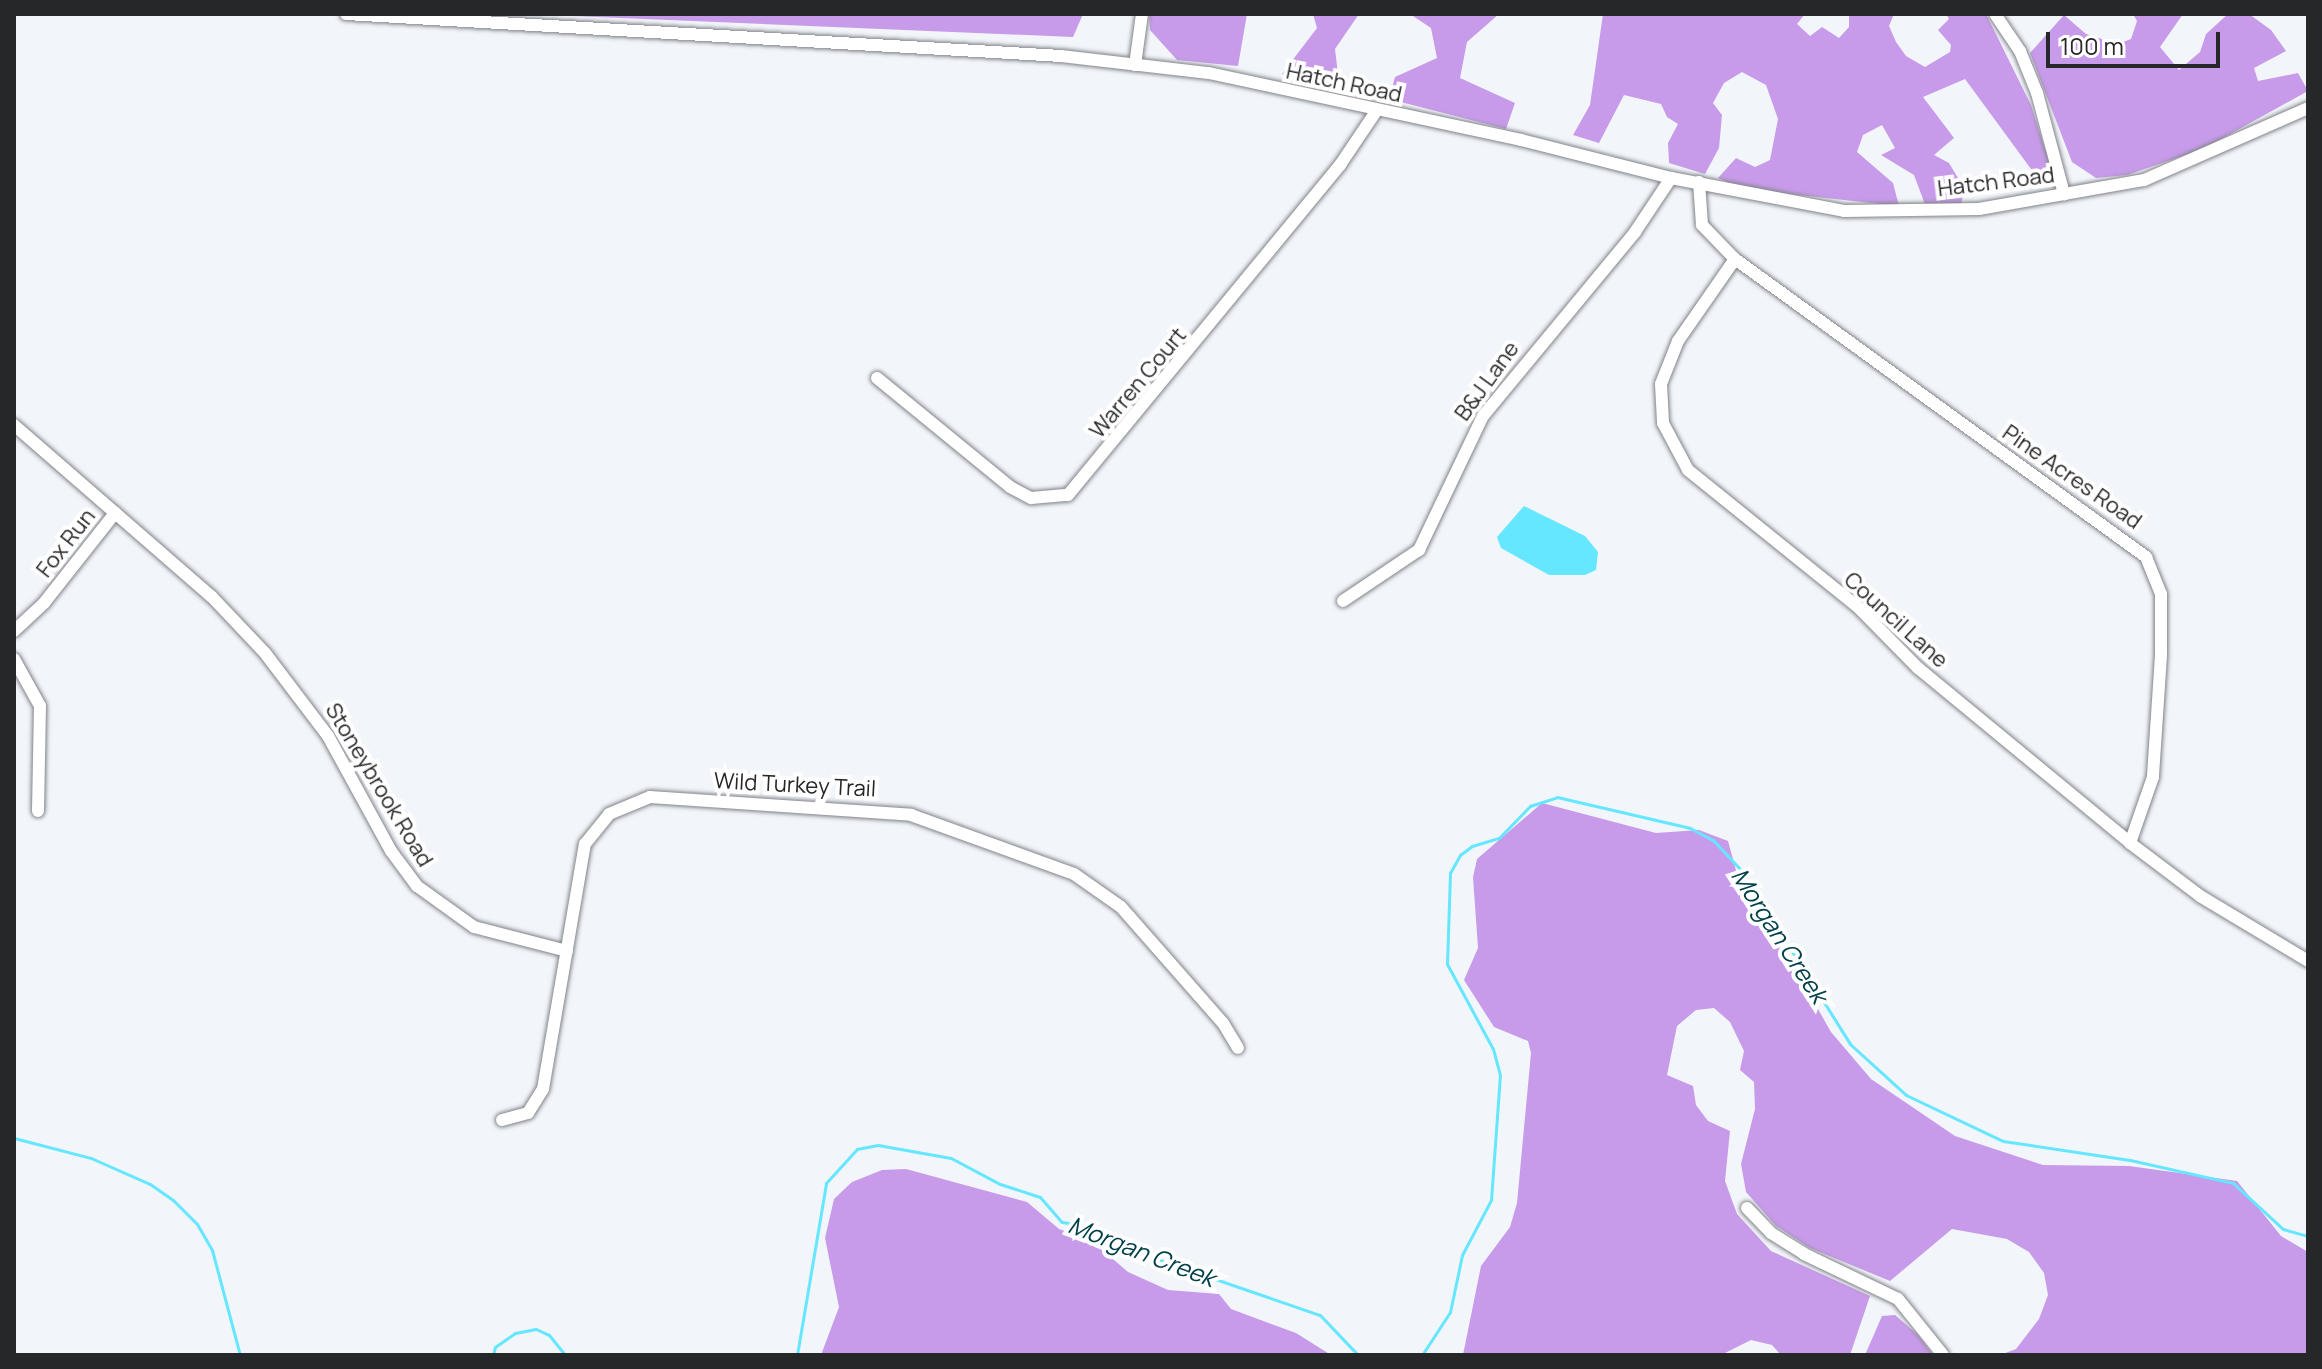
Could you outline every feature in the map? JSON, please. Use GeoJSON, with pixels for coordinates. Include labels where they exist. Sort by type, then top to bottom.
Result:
{"type":"FeatureCollection","features":[{"type":"Feature","properties":{"kind":"street","name":"Hatch Road"},"geometry":{"type":"LineString","coordinates":[[346,14],[1061,56],[1209,73],[1671,178],[1844,211],[1979,209],[2144,180],[2188,165],[2308,108]]}},
{"type":"Feature","properties":{"kind":"street"},"geometry":{"type":"LineString","coordinates":[[1135,65],[1142,14]]}},
{"type":"Feature","properties":{"kind":"street"},"geometry":{"type":"LineString","coordinates":[[1995,14],[2020,51],[2037,93],[2064,194]]}},
{"type":"Feature","properties":{"kind":"street","name":"Warren Court"},"geometry":{"type":"LineString","coordinates":[[877,378],[1010,487],[1031,498],[1068,495],[1340,165],[1377,110]]}},
{"type":"Feature","properties":{"kind":"street","name":"B&J Lane"},"geometry":{"type":"LineString","coordinates":[[1343,601],[1419,550],[1483,416],[1635,232],[1671,178]]}},
{"type":"Feature","properties":{"kind":"street"},"geometry":{"type":"LineString","coordinates":[[1699,182],[1702,225],[1735,259]]}},
{"type":"Feature","properties":{"kind":"street","name":"Pine Acres Road"},"geometry":{"type":"LineString","coordinates":[[1735,259],[2146,557],[2161,594],[2161,655],[2153,777],[2130,843]]}},
{"type":"Feature","properties":{"kind":"street","name":"Council Lane"},"geometry":{"type":"LineString","coordinates":[[1735,259],[1664,371],[1659,404],[1676,452],[1728,506],[1859,608],[1918,668],[2130,843],[2200,896],[2308,961]]}},
{"type":"Feature","properties":{"kind":"street","name":"Stoneybrook Road"},"geometry":{"type":"LineString","coordinates":[[14,425],[212,597],[292,685],[342,758],[391,851],[417,886],[474,927],[567,951]]}},
{"type":"Feature","properties":{"kind":"street","name":"Fox Run"},"geometry":{"type":"LineString","coordinates":[[14,631],[44,603],[115,513]]}},
{"type":"Feature","properties":{"kind":"street"},"geometry":{"type":"LineString","coordinates":[[14,659],[29,678],[41,714],[38,811]]}},
{"type":"Feature","properties":{"kind":"street","name":"Wild Turkey Trail"},"geometry":{"type":"LineString","coordinates":[[502,1120],[528,1113],[543,1089],[585,844],[600,822],[623,805],[669,798],[893,812],[932,820],[1092,884],[1121,907],[1193,989],[1238,1048]]}},
{"type":"Feature","properties":{"kind":"street"},"geometry":{"type":"LineString","coordinates":[[1747,1208],[1771,1233],[1804,1254],[1898,1299],[1943,1355]]}},
{"type":"Feature","properties":{"kind":"shaded area"},"geometry":{"type":"Polygon","coordinates":[[[525,14],[1083,14],[1073,37],[525,14]]]}},
{"type":"Feature","properties":{"kind":"shaded area"},"geometry":{"type":"Polygon","coordinates":[[[1149,14],[1247,14],[1238,66],[1177,60],[1150,30],[1149,14]]]}},
{"type":"Feature","properties":{"kind":"shaded area"},"geometry":{"type":"Polygon","coordinates":[[[1313,14],[1359,14],[1335,49],[1339,83],[1282,74],[1317,28],[1313,14]]]}},
{"type":"Feature","properties":{"kind":"shaded area"},"geometry":{"type":"Polygon","coordinates":[[[1410,14],[1499,14],[1467,42],[1460,78],[1515,103],[1506,129],[1389,99],[1395,77],[1437,58],[1431,28],[1410,14]]]}},
{"type":"Feature","properties":{"kind":"shaded area"},"geometry":{"type":"Polygon","coordinates":[[[1603,14],[1805,14],[1797,24],[1810,36],[1822,27],[1839,38],[1849,27],[1849,14],[1894,14],[1889,26],[1896,42],[1906,56],[1925,67],[1950,52],[1951,45],[1938,30],[1949,19],[1946,14],[1986,14],[2031,105],[2053,174],[2040,177],[2031,169],[1965,79],[1923,97],[1954,138],[1934,155],[1949,163],[1964,188],[1961,206],[1926,207],[1914,175],[1881,155],[1895,148],[1882,125],[1863,135],[1857,152],[1893,183],[1899,206],[1743,189],[1718,178],[1736,158],[1755,167],[1770,160],[1778,119],[1766,85],[1742,72],[1724,83],[1713,103],[1722,115],[1719,148],[1705,174],[1669,163],[1668,143],[1678,124],[1667,117],[1661,104],[1624,95],[1599,143],[1573,135],[1590,105],[1603,14]]]}},
{"type":"Feature","properties":{"kind":"shaded area"},"geometry":{"type":"Polygon","coordinates":[[[2133,14],[2183,14],[2160,47],[2179,70],[2200,52],[2206,34],[2228,14],[2249,14],[2271,30],[2286,51],[2254,68],[2258,81],[2298,73],[2308,91],[2203,149],[2127,175],[2096,178],[2072,162],[2030,53],[2064,15],[2086,34],[2118,44],[2131,39],[2137,21],[2133,14]]]}},
{"type":"Feature","properties":{"kind":"shaded area"},"geometry":{"type":"Polygon","coordinates":[[[1542,803],[1656,833],[1699,830],[1728,841],[1737,874],[1749,894],[1760,896],[1778,918],[1780,942],[1831,1032],[1871,1079],[1955,1136],[2043,1165],[2129,1166],[2237,1181],[2281,1236],[2308,1252],[2308,1355],[2000,1355],[2016,1349],[2039,1319],[2048,1295],[2044,1273],[2029,1252],[2007,1239],[1952,1229],[1890,1281],[1810,1248],[1776,1226],[1746,1192],[1741,1164],[1755,1109],[1754,1082],[1740,1070],[1744,1051],[1730,1022],[1714,1008],[1696,1010],[1677,1026],[1667,1075],[1693,1086],[1696,1105],[1708,1121],[1730,1131],[1725,1181],[1737,1214],[1771,1251],[1870,1296],[1850,1355],[1781,1355],[1772,1345],[1751,1340],[1721,1355],[1463,1355],[1481,1266],[1510,1227],[1517,1203],[1531,1053],[1528,1041],[1494,1027],[1464,980],[1478,948],[1473,877],[1477,859],[1542,803]]]}},
{"type":"Feature","properties":{"kind":"shaded area"},"geometry":{"type":"Polygon","coordinates":[[[906,1169],[1027,1202],[1059,1229],[1092,1241],[1128,1272],[1168,1290],[1219,1294],[1231,1309],[1296,1333],[1331,1355],[821,1355],[839,1307],[825,1238],[834,1199],[852,1182],[882,1170],[906,1169]]]}},
{"type":"Feature","properties":{"kind":"shaded area"},"geometry":{"type":"Polygon","coordinates":[[[1895,1315],[1918,1335],[1933,1355],[1865,1355],[1882,1316],[1895,1315]]]}},
{"type":"Feature","properties":{"kind":"water"},"geometry":{"type":"Polygon","coordinates":[[[1524,506],[1585,536],[1598,552],[1596,570],[1585,575],[1549,575],[1501,548],[1497,537],[1524,506]]]}},
{"type":"Feature","properties":{"kind":"waterway","name":"Morgan Creek"},"geometry":{"type":"LineString","coordinates":[[1422,1355],[1450,1312],[1462,1255],[1491,1200],[1500,1075],[1493,1049],[1447,964],[1450,873],[1460,855],[1472,846],[1499,838],[1530,806],[1557,797],[1690,828],[1713,840],[1741,870],[1850,1044],[1906,1095],[2003,1141],[2130,1160],[2233,1183],[2283,1229],[2308,1236]]}},
{"type":"Feature","properties":{"kind":"waterway","name":"Morgan Creek"},"geometry":{"type":"LineString","coordinates":[[14,1138],[91,1158],[150,1184],[173,1200],[197,1224],[212,1250],[240,1355]]}},
{"type":"Feature","properties":{"kind":"waterway","name":"Morgan Creek"},"geometry":{"type":"LineString","coordinates":[[797,1355],[826,1183],[857,1149],[878,1145],[951,1158],[1000,1184],[1040,1197],[1062,1222],[1088,1226],[1128,1249],[1320,1315],[1358,1355]]}},
{"type":"Feature","properties":{"kind":"waterway","name":"Morgan Creek"},"geometry":{"type":"LineString","coordinates":[[493,1355],[495,1347],[515,1333],[536,1329],[549,1335],[565,1355]]}}]}
